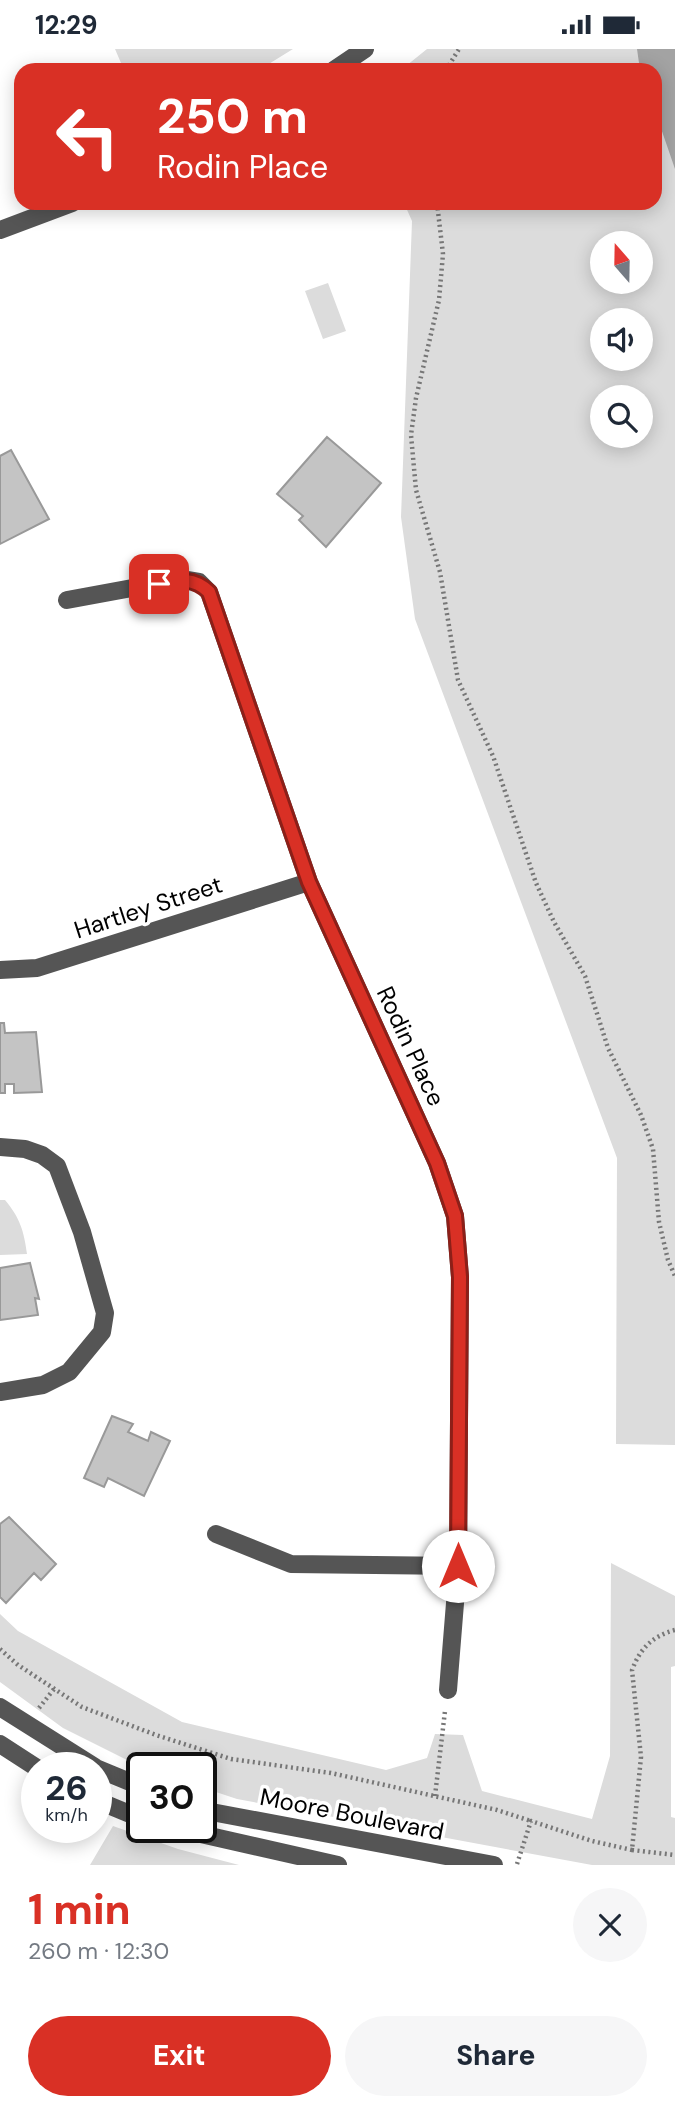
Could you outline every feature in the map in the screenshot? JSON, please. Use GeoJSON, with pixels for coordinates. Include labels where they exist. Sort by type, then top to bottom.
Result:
{"type":"FeatureCollection","features":[{"type":"Feature","properties":{"kind":"street"},"geometry":{"type":"LineString","coordinates":[[344,63],[365,49]]}},
{"type":"Feature","properties":{"kind":"street"},"geometry":{"type":"LineString","coordinates":[[0,230],[53,210]]}},
{"type":"Feature","properties":{"kind":"street","name":"Rodin Place"},"geometry":{"type":"LineString","coordinates":[[67,600],[181,579],[200,582],[209,592],[309,882],[437,1163],[455,1216],[460,1277],[458,1566],[448,1690]]}},
{"type":"Feature","properties":{"kind":"street","name":"Hartley Street"},"geometry":{"type":"LineString","coordinates":[[0,970],[37,968],[309,882]]}},
{"type":"Feature","properties":{"kind":"street"},"geometry":{"type":"LineString","coordinates":[[0,1147],[25,1149],[42,1155],[57,1166],[82,1232],[105,1313],[102,1332],[69,1372],[43,1385],[0,1392]]}},
{"type":"Feature","properties":{"kind":"street"},"geometry":{"type":"LineString","coordinates":[[216,1534],[291,1564],[458,1566]]}},
{"type":"Feature","properties":{"kind":"street"},"geometry":{"type":"LineString","coordinates":[[0,1707],[71,1752]]}},
{"type":"Feature","properties":{"kind":"street"},"geometry":{"type":"LineString","coordinates":[[0,1744],[21,1758]]}},
{"type":"Feature","properties":{"kind":"street","name":"Moore Boulevard"},"geometry":{"type":"LineString","coordinates":[[217,1813],[494,1865]]}},
{"type":"Feature","properties":{"kind":"street"},"geometry":{"type":"LineString","coordinates":[[217,1840],[338,1865]]}},
{"type":"Feature","properties":{"kind":"path"},"geometry":{"type":"LineString","coordinates":[[438,210],[443,254],[439,300],[416,398],[411,435],[416,490],[440,572],[458,680],[493,756],[536,883],[554,922],[585,976],[608,1048],[653,1149],[659,1222],[668,1260],[675,1276]]}},
{"type":"Feature","properties":{"kind":"path"},"geometry":{"type":"LineString","coordinates":[[632,1850],[641,1757],[632,1670],[637,1657],[653,1638],[675,1630]]}},
{"type":"Feature","properties":{"kind":"path"},"geometry":{"type":"LineString","coordinates":[[0,1650],[82,1707],[231,1759],[331,1773],[435,1795],[496,1810],[592,1841],[632,1850],[675,1855]]}},
{"type":"Feature","properties":{"kind":"path"},"geometry":{"type":"LineString","coordinates":[[38,1709],[54,1689]]}},
{"type":"Feature","properties":{"kind":"path"},"geometry":{"type":"LineString","coordinates":[[435,1795],[448,1690]]}},
{"type":"Feature","properties":{"kind":"path"},"geometry":{"type":"LineString","coordinates":[[516,1865],[531,1821]]}},
{"type":"Feature","properties":{"kind":"shaded area"},"geometry":{"type":"Polygon","coordinates":[[[115,49],[293,49],[270,63],[121,63],[115,49]]]}},
{"type":"Feature","properties":{"kind":"shaded area"},"geometry":{"type":"Polygon","coordinates":[[[427,49],[675,49],[675,1445],[616,1444],[617,1158],[415,619],[401,517],[412,221],[407,210],[662,210],[662,63],[410,63],[427,49]]]}},
{"type":"Feature","properties":{"kind":"shaded area"},"geometry":{"type":"Polygon","coordinates":[[[637,49],[675,49],[675,169],[662,131],[662,63],[639,63],[637,49]]]}},
{"type":"Feature","properties":{"kind":"shaded area"},"geometry":{"type":"Polygon","coordinates":[[[328,283],[346,331],[323,339],[305,291],[328,283]]]}},
{"type":"Feature","properties":{"kind":"shaded area"},"geometry":{"type":"Polygon","coordinates":[[[0,1200],[5,1200],[18,1219],[27,1254],[0,1255],[0,1200]]]}},
{"type":"Feature","properties":{"kind":"shaded area"},"geometry":{"type":"Polygon","coordinates":[[[611,1563],[675,1596],[675,1666],[671,1667],[671,1817],[675,1818],[675,1865],[592,1865],[237,1799],[217,1792],[217,1752],[126,1752],[126,1760],[63,1728],[0,1682],[0,1614],[18,1631],[182,1722],[386,1770],[427,1758],[435,1734],[463,1735],[482,1791],[592,1819],[610,1756],[611,1563]]]}},
{"type":"Feature","properties":{"kind":"shaded area"},"geometry":{"type":"Polygon","coordinates":[[[112,1828],[126,1831],[126,1843],[161,1843],[239,1865],[90,1865],[103,1843],[112,1843],[112,1828]]]}},
{"type":"Feature","properties":{"kind":"building"},"geometry":{"type":"Polygon","coordinates":[[[327,437],[381,483],[326,547],[299,520],[303,516],[277,494],[327,437]]]}},
{"type":"Feature","properties":{"kind":"building"},"geometry":{"type":"Polygon","coordinates":[[[11,450],[49,519],[0,544],[0,456],[11,450]]]}},
{"type":"Feature","properties":{"kind":"building"},"geometry":{"type":"Polygon","coordinates":[[[0,1023],[4,1023],[5,1033],[36,1032],[42,1092],[14,1093],[14,1084],[5,1084],[5,1093],[0,1093],[0,1023]]]}},
{"type":"Feature","properties":{"kind":"building"},"geometry":{"type":"Polygon","coordinates":[[[30,1263],[39,1299],[35,1298],[38,1315],[0,1320],[0,1268],[30,1263]]]}},
{"type":"Feature","properties":{"kind":"building"},"geometry":{"type":"Polygon","coordinates":[[[112,1416],[133,1424],[128,1432],[148,1441],[151,1432],[170,1441],[144,1496],[108,1478],[104,1487],[84,1478],[112,1416]]]}},
{"type":"Feature","properties":{"kind":"building"},"geometry":{"type":"Polygon","coordinates":[[[9,1517],[56,1564],[41,1580],[34,1573],[6,1603],[0,1597],[0,1524],[9,1517]]]}},
{"type":"Feature","properties":{"kind":"route"},"geometry":{"type":"LineString","coordinates":[[159,584],[181,579],[200,582],[209,592],[309,882],[437,1163],[455,1216],[460,1277],[458,1566]]}}]}
